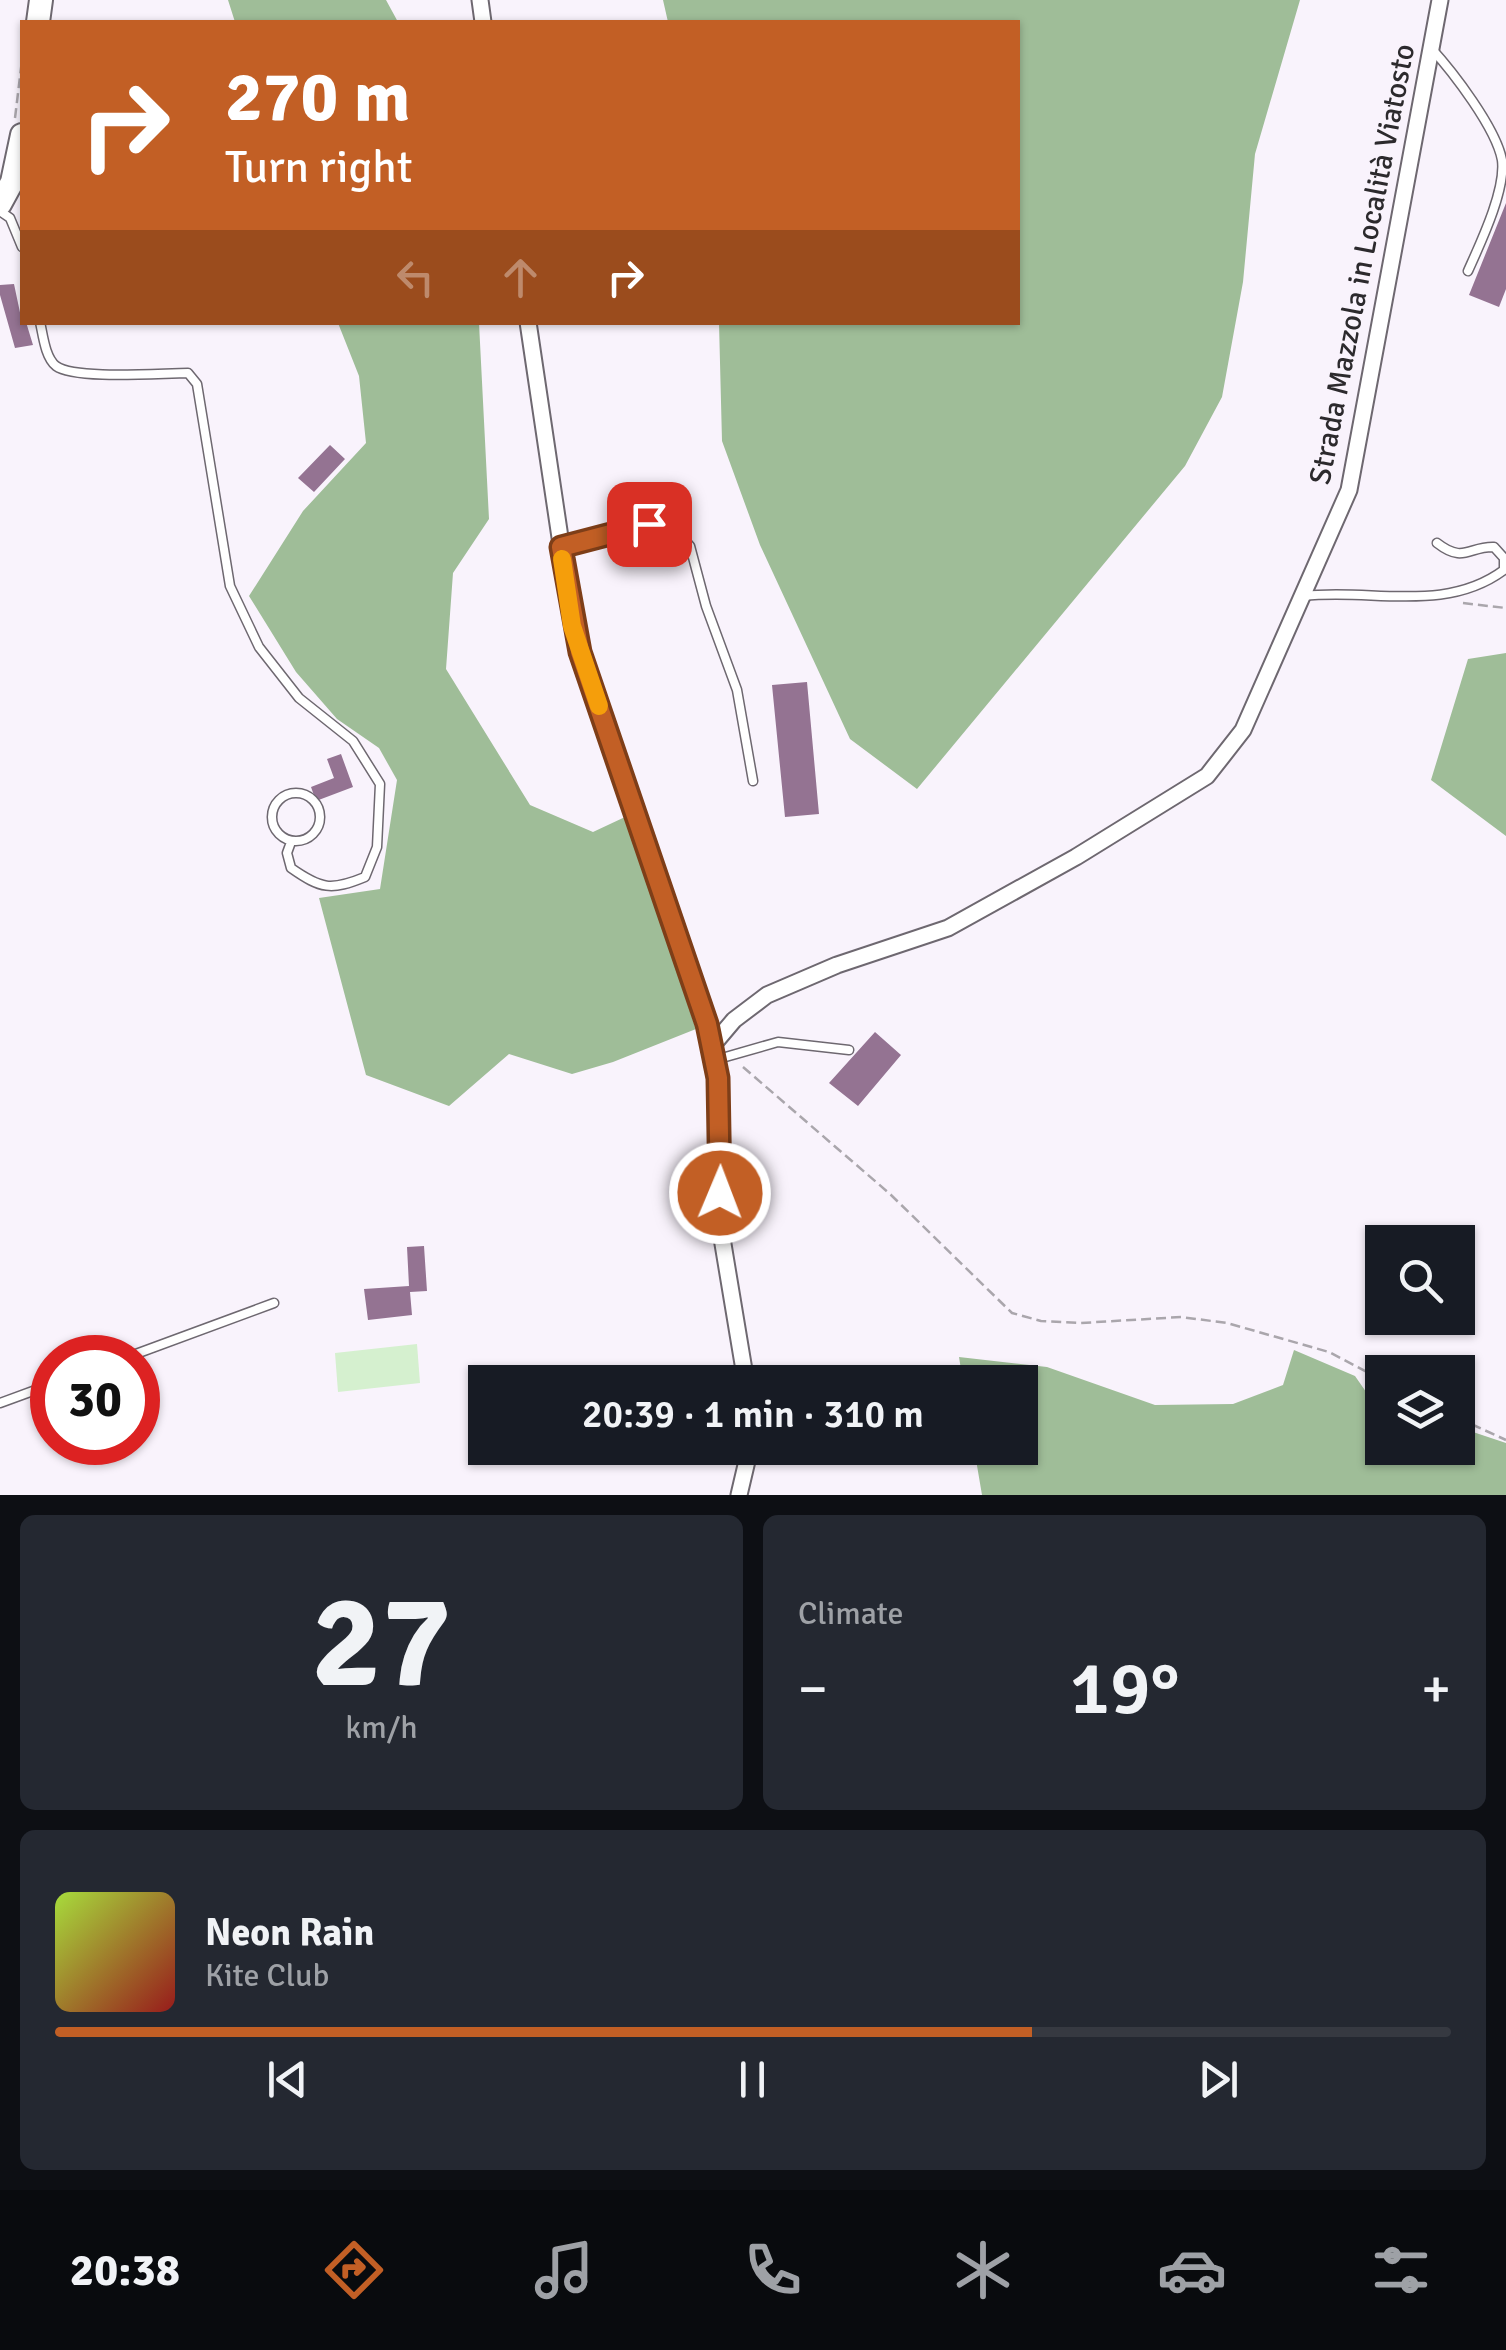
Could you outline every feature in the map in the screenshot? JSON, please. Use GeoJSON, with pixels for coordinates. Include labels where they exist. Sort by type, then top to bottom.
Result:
{"type":"FeatureCollection","features":[{"type":"Feature","properties":{"kind":"street","name":"Strada Mazzola in Località Viatosto"},"geometry":{"type":"LineString","coordinates":[[717,1054],[734,1020],[767,994],[837,965],[948,928],[1076,857],[1207,776],[1243,730],[1349,490],[1440,0]]}},
{"type":"Feature","properties":{"kind":"street"},"geometry":{"type":"LineString","coordinates":[[0,207],[12,182],[18,131]]}},
{"type":"Feature","properties":{"kind":"street"},"geometry":{"type":"LineString","coordinates":[[528,325],[580,652],[717,1054],[718,1214],[743,1365]]}},
{"type":"Feature","properties":{"kind":"street"},"geometry":{"type":"LineString","coordinates":[[738,1495],[746,1465]]}},
{"type":"Feature","properties":{"kind":"lane"},"geometry":{"type":"LineString","coordinates":[[1431,48],[1465,89],[1502,161],[1493,214],[1468,272]]}},
{"type":"Feature","properties":{"kind":"lane"},"geometry":{"type":"LineString","coordinates":[[0,207],[10,218],[20,241]]}},
{"type":"Feature","properties":{"kind":"lane"},"geometry":{"type":"LineString","coordinates":[[41,325],[50,358],[58,368],[78,372],[188,373],[198,384],[230,586],[259,647],[299,698],[353,741],[380,784],[377,846],[366,877],[340,887],[314,884],[290,868],[287,853],[291,842]]}},
{"type":"Feature","properties":{"kind":"lane"},"geometry":{"type":"LineString","coordinates":[[561,547],[649,524],[671,524],[690,546],[706,606],[737,690],[753,781]]}},
{"type":"Feature","properties":{"kind":"lane"},"geometry":{"type":"LineString","coordinates":[[1304,596],[1337,592],[1430,596],[1466,590],[1504,570],[1504,558],[1494,547],[1461,554],[1448,552],[1437,544]]}},
{"type":"Feature","properties":{"kind":"lane"},"geometry":{"type":"LineString","coordinates":[[292,792],[309,795],[320,809],[319,826],[308,839],[291,842],[276,832],[270,816],[277,800],[292,792]]}},
{"type":"Feature","properties":{"kind":"lane"},"geometry":{"type":"LineString","coordinates":[[717,1054],[778,1042],[848,1050]]}},
{"type":"Feature","properties":{"kind":"lane"},"geometry":{"type":"LineString","coordinates":[[160,1345],[274,1303]]}},
{"type":"Feature","properties":{"kind":"lane"},"geometry":{"type":"LineString","coordinates":[[0,1403],[30,1392]]}},
{"type":"Feature","properties":{"kind":"path"},"geometry":{"type":"LineString","coordinates":[[18,131],[20,96]]}},
{"type":"Feature","properties":{"kind":"path"},"geometry":{"type":"LineString","coordinates":[[717,1054],[766,1086],[890,1194],[1012,1313],[1042,1321],[1082,1323],[1181,1316],[1227,1322],[1329,1352],[1365,1371]]}},
{"type":"Feature","properties":{"kind":"path"},"geometry":{"type":"LineString","coordinates":[[1475,1426],[1506,1440]]}},
{"type":"Feature","properties":{"kind":"green space"},"geometry":{"type":"Polygon","coordinates":[[[228,0],[386,0],[397,20],[234,20],[228,0]]]}},
{"type":"Feature","properties":{"kind":"green space"},"geometry":{"type":"Polygon","coordinates":[[[663,0],[1300,0],[1255,154],[1243,282],[1222,397],[1185,466],[917,789],[850,739],[760,545],[722,441],[719,325],[1020,325],[1020,20],[668,20],[663,0]]]}},
{"type":"Feature","properties":{"kind":"green space"},"geometry":{"type":"Polygon","coordinates":[[[339,325],[479,325],[489,519],[453,573],[446,669],[530,805],[593,832],[625,817],[696,1029],[572,1074],[509,1054],[449,1106],[366,1075],[319,898],[380,889],[397,780],[379,748],[337,719],[296,672],[249,596],[303,511],[366,443],[359,376],[339,325]]]}},
{"type":"Feature","properties":{"kind":"green space"},"geometry":{"type":"Polygon","coordinates":[[[1506,653],[1506,836],[1431,780],[1468,659],[1506,653]]]}},
{"type":"Feature","properties":{"kind":"green space"},"geometry":{"type":"Polygon","coordinates":[[[417,1344],[420,1383],[338,1392],[335,1353],[417,1344]]]}},
{"type":"Feature","properties":{"kind":"green space"},"geometry":{"type":"Polygon","coordinates":[[[1294,1350],[1355,1376],[1365,1390],[1365,1465],[1475,1465],[1475,1433],[1506,1443],[1506,1495],[982,1495],[977,1465],[1038,1465],[1038,1366],[1155,1405],[1233,1404],[1283,1385],[1294,1350]]]}},
{"type":"Feature","properties":{"kind":"green space"},"geometry":{"type":"Polygon","coordinates":[[[959,1357],[1029,1365],[960,1365],[959,1357]]]}},
{"type":"Feature","properties":{"kind":"building"},"geometry":{"type":"Polygon","coordinates":[[[1506,203],[1506,289],[1499,307],[1469,295],[1506,203]]]}},
{"type":"Feature","properties":{"kind":"building"},"geometry":{"type":"Polygon","coordinates":[[[14,284],[20,325],[27,325],[33,345],[15,348],[0,285],[14,284]]]}},
{"type":"Feature","properties":{"kind":"building"},"geometry":{"type":"Polygon","coordinates":[[[330,445],[345,459],[314,492],[298,478],[330,445]]]}},
{"type":"Feature","properties":{"kind":"building"},"geometry":{"type":"Polygon","coordinates":[[[807,682],[819,814],[785,817],[772,685],[807,682]]]}},
{"type":"Feature","properties":{"kind":"building"},"geometry":{"type":"Polygon","coordinates":[[[341,754],[353,787],[316,801],[311,787],[334,778],[327,759],[341,754]]]}},
{"type":"Feature","properties":{"kind":"building"},"geometry":{"type":"Polygon","coordinates":[[[875,1032],[901,1055],[858,1106],[829,1083],[875,1032]]]}},
{"type":"Feature","properties":{"kind":"building"},"geometry":{"type":"Polygon","coordinates":[[[424,1246],[427,1291],[410,1292],[412,1315],[368,1320],[364,1289],[409,1286],[407,1247],[424,1246]]]}},
{"type":"Feature","properties":{"kind":"slow traffic"},"geometry":{"type":"LineString","coordinates":[[562,559],[572,626],[599,706]]}},
{"type":"Feature","properties":{"kind":"route"},"geometry":{"type":"LineString","coordinates":[[649,524],[561,547],[572,626],[707,1024],[718,1078],[720,1193]]}}]}
